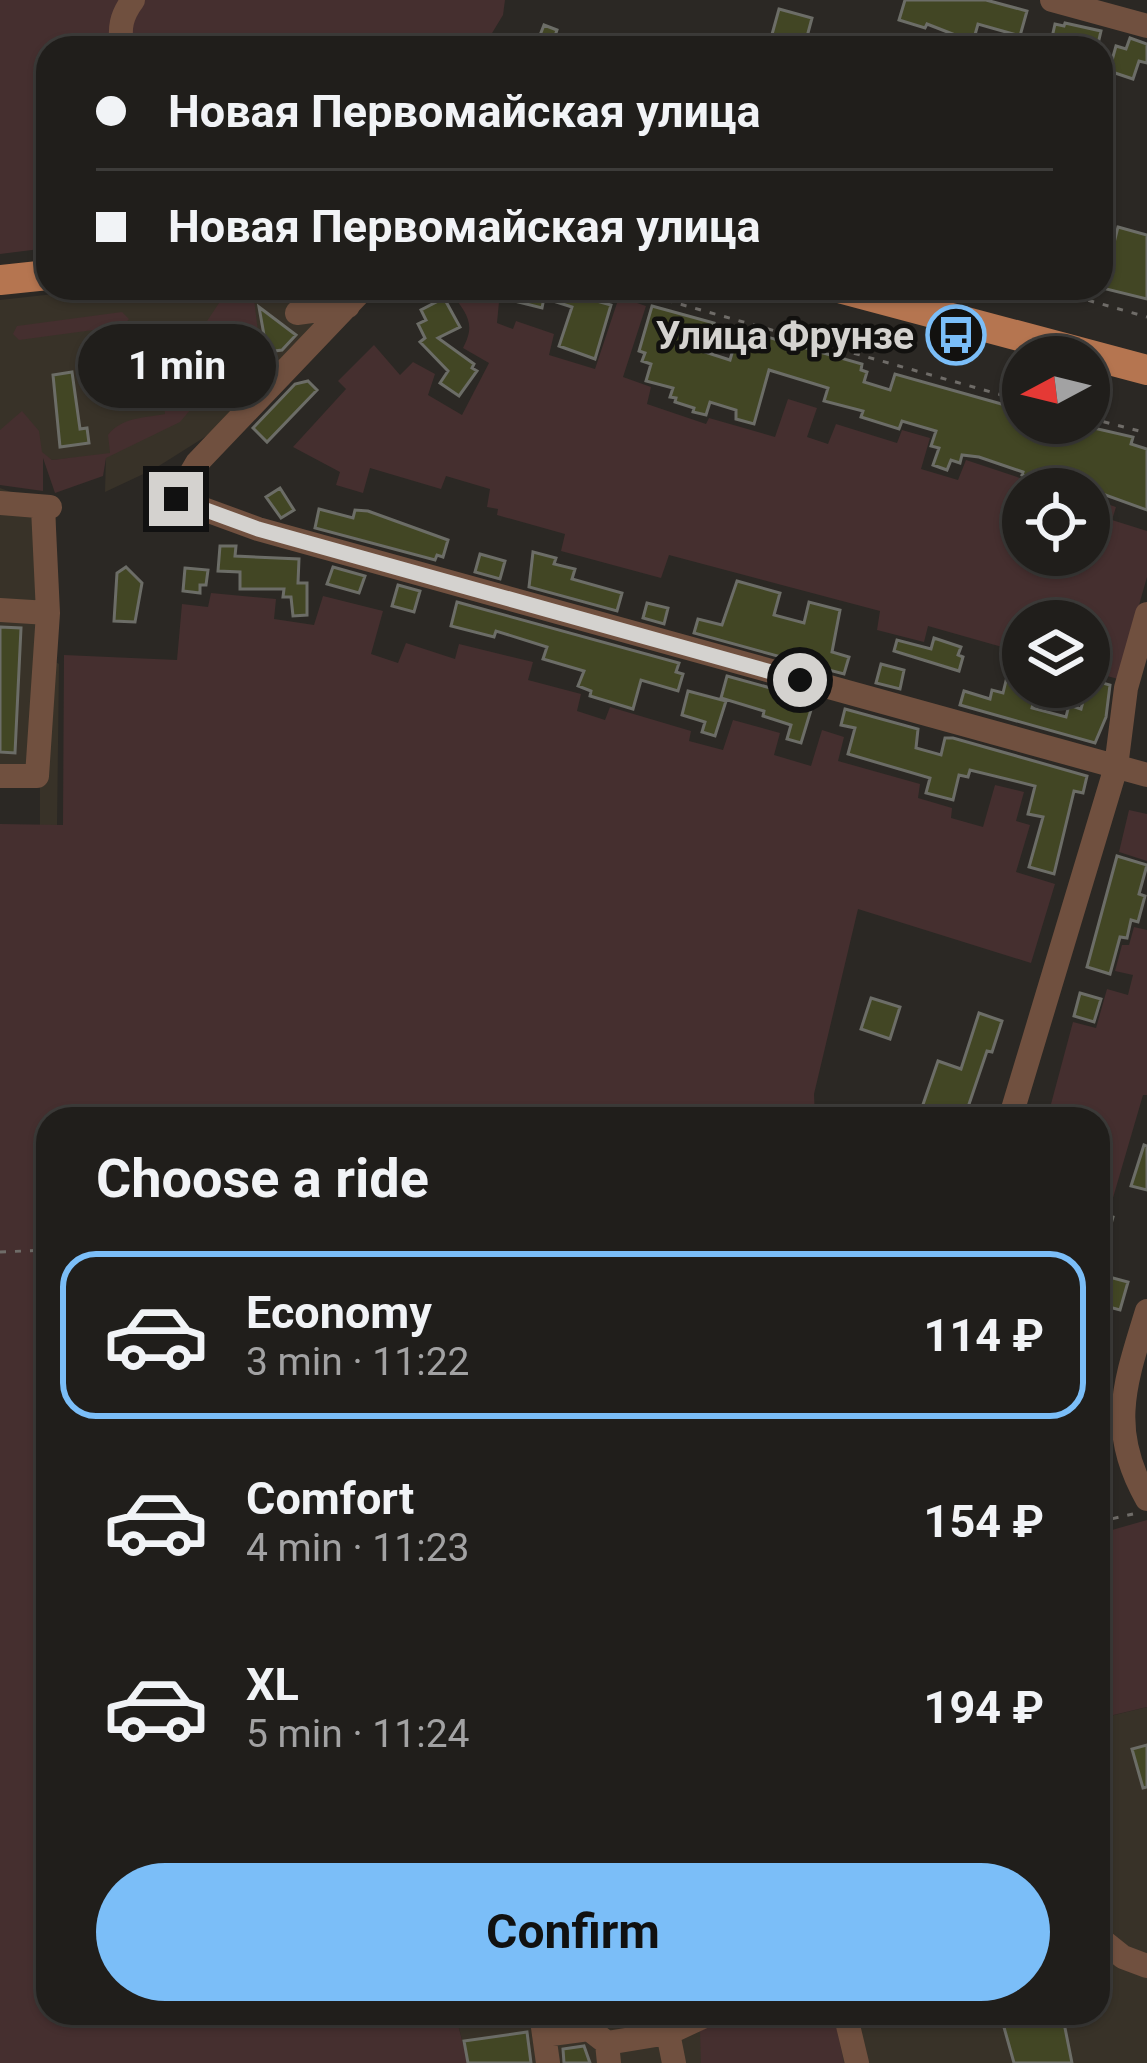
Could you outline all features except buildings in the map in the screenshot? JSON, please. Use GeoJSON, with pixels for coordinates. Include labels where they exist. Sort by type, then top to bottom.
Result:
{"type":"FeatureCollection","features":[{"type":"Feature","properties":{"kind":"main road"},"geometry":{"type":"LineString","coordinates":[[0,280],[36,276]]}},
{"type":"Feature","properties":{"kind":"main road"},"geometry":{"type":"LineString","coordinates":[[884,300],[1147,370]]}},
{"type":"Feature","properties":{"kind":"street"},"geometry":{"type":"LineString","coordinates":[[122,36],[123,14],[133,0]]}},
{"type":"Feature","properties":{"kind":"street"},"geometry":{"type":"LineString","coordinates":[[1052,0],[1147,26]]}},
{"type":"Feature","properties":{"kind":"street"},"geometry":{"type":"LineString","coordinates":[[297,313],[345,300]]}},
{"type":"Feature","properties":{"kind":"street"},"geometry":{"type":"LineString","coordinates":[[353,300],[197,463],[176,499],[258,529],[1147,775]]}},
{"type":"Feature","properties":{"kind":"street"},"geometry":{"type":"LineString","coordinates":[[0,503],[47,507],[48,613],[37,776],[0,776]]}},
{"type":"Feature","properties":{"kind":"street"},"geometry":{"type":"LineString","coordinates":[[0,610],[48,613]]}},
{"type":"Feature","properties":{"kind":"street"},"geometry":{"type":"LineString","coordinates":[[1014,1107],[1116,767],[1126,688],[1147,614]]}},
{"type":"Feature","properties":{"kind":"street"},"geometry":{"type":"LineString","coordinates":[[1147,1311],[1138,1370],[1121,1422],[1132,1472],[1147,1499]]}},
{"type":"Feature","properties":{"kind":"street"},"geometry":{"type":"LineString","coordinates":[[1110,1947],[1147,1966]]}},
{"type":"Feature","properties":{"kind":"street"},"geometry":{"type":"LineString","coordinates":[[543,2025],[548,2063]]}},
{"type":"Feature","properties":{"kind":"street"},"geometry":{"type":"LineString","coordinates":[[552,2025],[590,2029],[608,2053],[685,2025]]}},
{"type":"Feature","properties":{"kind":"street"},"geometry":{"type":"LineString","coordinates":[[848,2025],[857,2063]]}},
{"type":"Feature","properties":{"kind":"street"},"geometry":{"type":"LineString","coordinates":[[668,2033],[674,2063]]}},
{"type":"Feature","properties":{"kind":"path"},"geometry":{"type":"LineString","coordinates":[[665,300],[1002,395]]}},
{"type":"Feature","properties":{"kind":"path"},"geometry":{"type":"LineString","coordinates":[[1087,300],[1147,317]]}},
{"type":"Feature","properties":{"kind":"path"},"geometry":{"type":"LineString","coordinates":[[1110,423],[1147,433]]}},
{"type":"Feature","properties":{"kind":"path"},"geometry":{"type":"LineString","coordinates":[[0,1252],[36,1250]]}},
{"type":"Feature","properties":{"kind":"path"},"geometry":{"type":"LineString","coordinates":[[1110,1520],[1147,1513]]}},
{"type":"Feature","properties":{"kind":"shaded area"},"geometry":{"type":"Polygon","coordinates":[[[0,0],[505,0],[503,15],[490,36],[36,36],[36,250],[0,254],[0,0]]]}},
{"type":"Feature","properties":{"kind":"shaded area"},"geometry":{"type":"Polygon","coordinates":[[[36,296],[36,300],[350,300],[251,408],[154,469],[105,492],[106,455],[52,460],[0,430],[0,300],[36,296]]]}},
{"type":"Feature","properties":{"kind":"shaded area"},"geometry":{"type":"Polygon","coordinates":[[[221,300],[254,300],[261,357],[219,376],[180,422],[106,458],[103,476],[55,493],[43,458],[43,491],[0,485],[0,430],[22,411],[39,431],[42,452],[52,460],[110,453],[108,435],[114,429],[134,419],[165,414],[162,389],[221,300]]]}},
{"type":"Feature","properties":{"kind":"shaded area"},"geometry":{"type":"Polygon","coordinates":[[[456,300],[499,302],[497,323],[513,329],[516,321],[554,334],[549,355],[595,369],[618,300],[628,300],[646,306],[623,377],[651,387],[647,404],[706,424],[709,418],[775,437],[788,399],[817,408],[807,437],[828,444],[836,424],[897,443],[902,430],[930,438],[921,469],[958,480],[966,460],[1002,472],[1002,576],[1110,576],[1110,505],[1116,507],[1112,520],[1147,531],[1147,577],[1118,679],[1110,677],[1110,600],[1002,600],[1002,647],[928,626],[924,642],[877,630],[880,611],[669,555],[661,578],[561,551],[565,534],[497,515],[498,509],[487,507],[490,489],[446,476],[441,489],[370,468],[363,493],[336,485],[340,472],[293,447],[346,389],[338,381],[374,345],[400,375],[413,362],[435,374],[428,395],[462,415],[489,363],[463,348],[468,320],[456,300]]]}},
{"type":"Feature","properties":{"kind":"shaded area"},"geometry":{"type":"Polygon","coordinates":[[[122,312],[129,319],[123,326],[19,340],[13,334],[17,326],[122,312]]]}},
{"type":"Feature","properties":{"kind":"shaded area"},"geometry":{"type":"Polygon","coordinates":[[[0,488],[33,500],[57,501],[49,658],[59,664],[57,826],[40,825],[40,785],[0,784],[0,488]]]}},
{"type":"Feature","properties":{"kind":"shaded area"},"geometry":{"type":"Polygon","coordinates":[[[211,593],[276,599],[274,619],[314,625],[323,596],[383,611],[371,654],[398,663],[406,643],[455,659],[459,644],[533,662],[528,680],[581,694],[577,711],[605,720],[610,707],[691,731],[689,741],[723,750],[733,720],[780,733],[774,755],[811,766],[822,730],[844,737],[838,761],[920,784],[918,798],[952,808],[951,818],[983,827],[995,785],[1024,792],[1016,821],[1030,825],[1016,872],[1055,884],[1031,963],[858,909],[815,1107],[36,1107],[36,2025],[458,2025],[468,2063],[0,2063],[0,824],[63,825],[64,655],[177,660],[182,604],[208,607],[211,593]]]}},
{"type":"Feature","properties":{"kind":"shaded area"},"geometry":{"type":"Polygon","coordinates":[[[1129,810],[1147,814],[1147,861],[1119,852],[1129,810]]]}},
{"type":"Feature","properties":{"kind":"shaded area"},"geometry":{"type":"Polygon","coordinates":[[[1134,927],[1147,930],[1147,1095],[1143,1095],[1110,1208],[1110,1107],[1050,1107],[1073,1022],[1096,1028],[1107,989],[1128,995],[1133,975],[1115,971],[1122,945],[1129,945],[1134,927]]]}},
{"type":"Feature","properties":{"kind":"shaded area"},"geometry":{"type":"Polygon","coordinates":[[[1147,1520],[1147,1707],[1110,1716],[1110,1531],[1147,1520]]]}},
{"type":"Feature","properties":{"kind":"shaded area"},"geometry":{"type":"Polygon","coordinates":[[[1147,1707],[1147,2063],[468,2063],[458,2025],[1110,2025],[1110,1716],[1147,1707]]]}},
{"type":"Feature","properties":{"kind":"shaded area"},"geometry":{"type":"Polygon","coordinates":[[[707,2025],[836,2025],[844,2063],[701,2063],[700,2031],[707,2025]]]}},
{"type":"Feature","properties":{"kind":"place","name":"Улица Фрунзе"},"geometry":{"type":"Point","coordinates":[956,335]}},
{"type":"Feature","properties":{"kind":"route"},"geometry":{"type":"LineString","coordinates":[[176,499],[258,529],[800,680]]}}]}
